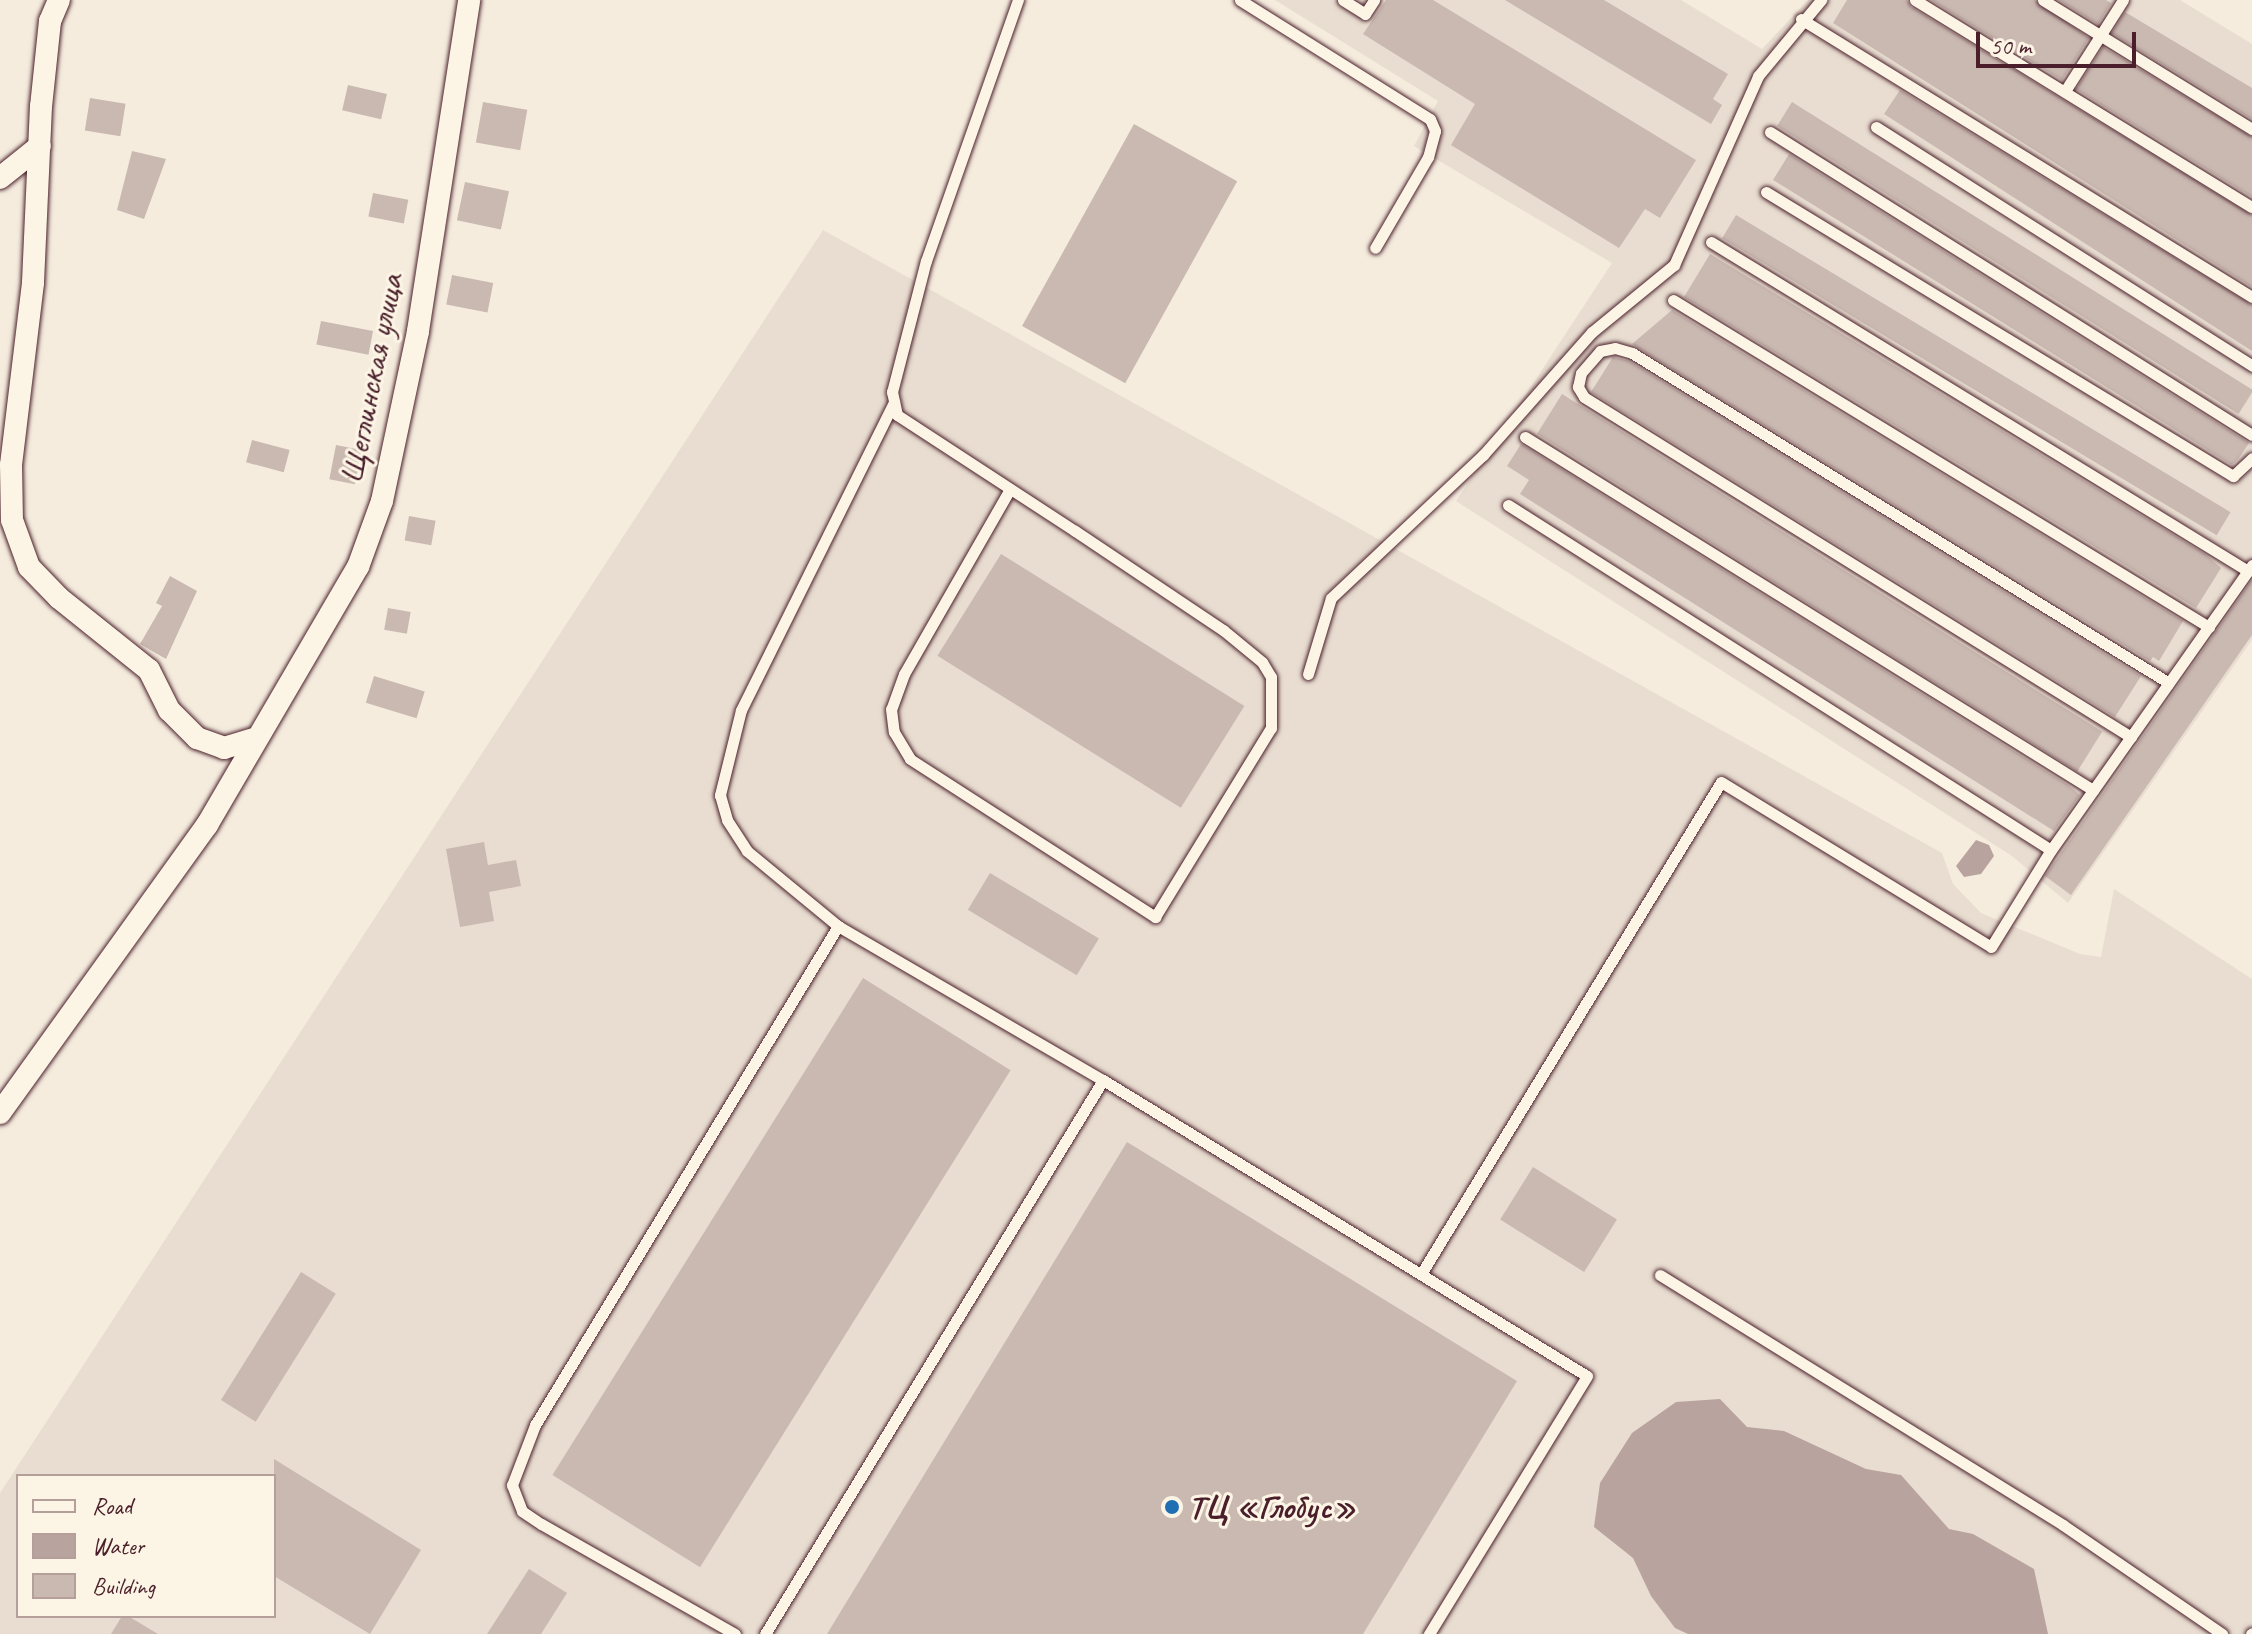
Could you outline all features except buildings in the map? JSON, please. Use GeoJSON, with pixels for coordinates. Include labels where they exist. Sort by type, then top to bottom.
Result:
{"type":"FeatureCollection","features":[{"type":"Feature","properties":{"kind":"street"},"geometry":{"type":"LineString","coordinates":[[59,0],[50,21],[33,283],[11,465],[12,520],[29,567],[59,598],[149,670],[169,710],[197,738],[224,748],[253,739]]}},
{"type":"Feature","properties":{"kind":"street","name":"Щеглинская улица"},"geometry":{"type":"LineString","coordinates":[[2,1105],[207,825],[253,739],[274,713],[358,567],[382,501],[418,331],[469,0]]}},
{"type":"Feature","properties":{"kind":"street"},"geometry":{"type":"LineString","coordinates":[[0,178],[40,146]]}},
{"type":"Feature","properties":{"kind":"lane"},"geometry":{"type":"LineString","coordinates":[[1010,489],[904,674],[891,709],[894,732],[910,759],[1155,917],[1271,728],[1271,677],[1262,662],[1223,630],[1010,489],[897,415],[892,392],[926,261],[1018,0]]}},
{"type":"Feature","properties":{"kind":"lane"},"geometry":{"type":"LineString","coordinates":[[1240,0],[1430,119],[1435,131],[1428,157],[1375,248]]}},
{"type":"Feature","properties":{"kind":"lane"},"geometry":{"type":"LineString","coordinates":[[1343,0],[1365,14],[1374,0]]}},
{"type":"Feature","properties":{"kind":"lane"},"geometry":{"type":"LineString","coordinates":[[1308,674],[1331,598],[1483,455],[1592,332],[1674,265],[1758,76],[1801,19],[1821,0]]}},
{"type":"Feature","properties":{"kind":"lane"},"geometry":{"type":"LineString","coordinates":[[1915,0],[2252,207]]}},
{"type":"Feature","properties":{"kind":"lane"},"geometry":{"type":"LineString","coordinates":[[2043,0],[2252,129]]}},
{"type":"Feature","properties":{"kind":"lane"},"geometry":{"type":"LineString","coordinates":[[2065,91],[2123,0]]}},
{"type":"Feature","properties":{"kind":"lane"},"geometry":{"type":"LineString","coordinates":[[1801,19],[2252,297]]}},
{"type":"Feature","properties":{"kind":"lane"},"geometry":{"type":"LineString","coordinates":[[1876,127],[2252,366]]}},
{"type":"Feature","properties":{"kind":"lane"},"geometry":{"type":"LineString","coordinates":[[1770,132],[2252,435]]}},
{"type":"Feature","properties":{"kind":"lane"},"geometry":{"type":"LineString","coordinates":[[1766,192],[2233,476],[2252,458]]}},
{"type":"Feature","properties":{"kind":"lane"},"geometry":{"type":"LineString","coordinates":[[1421,1274],[1721,782],[1991,947],[2051,850],[2250,568],[1711,242]]}},
{"type":"Feature","properties":{"kind":"lane"},"geometry":{"type":"LineString","coordinates":[[1673,300],[2209,627]]}},
{"type":"Feature","properties":{"kind":"lane"},"geometry":{"type":"LineString","coordinates":[[2131,737],[1584,397],[1578,387],[1581,373],[1600,351],[1615,348],[1632,353],[2169,683]]}},
{"type":"Feature","properties":{"kind":"lane"},"geometry":{"type":"LineString","coordinates":[[894,402],[741,710],[720,795],[727,820],[747,851],[838,926],[1103,1080],[1587,1376],[1429,1634]]}},
{"type":"Feature","properties":{"kind":"lane"},"geometry":{"type":"LineString","coordinates":[[1525,437],[2093,790]]}},
{"type":"Feature","properties":{"kind":"lane"},"geometry":{"type":"LineString","coordinates":[[1508,505],[2051,850]]}},
{"type":"Feature","properties":{"kind":"lane"},"geometry":{"type":"LineString","coordinates":[[735,1634],[541,1524],[522,1511],[512,1485],[535,1425],[838,926]]}},
{"type":"Feature","properties":{"kind":"lane"},"geometry":{"type":"LineString","coordinates":[[765,1634],[1103,1080]]}},
{"type":"Feature","properties":{"kind":"lane"},"geometry":{"type":"LineString","coordinates":[[1660,1275],[2063,1525],[2222,1634]]}},
{"type":"Feature","properties":{"kind":"shaded area"},"geometry":{"type":"Polygon","coordinates":[[[1275,0],[1681,0],[1762,49],[1808,0],[2180,0],[2252,44],[2252,640],[2068,903],[2012,856],[1456,501],[1612,263],[1414,146],[1438,101],[1275,0]]]}},
{"type":"Feature","properties":{"kind":"shaded area"},"geometry":{"type":"Polygon","coordinates":[[[823,230],[1942,853],[1953,884],[1981,913],[2080,954],[2101,957],[2114,889],[2252,979],[2252,1634],[0,1634],[0,1493],[823,230]]]}},
{"type":"Feature","properties":{"kind":"water"},"geometry":{"type":"Polygon","coordinates":[[[1976,840],[1989,845],[1994,856],[1981,874],[1964,877],[1956,866],[1976,840]]]}},
{"type":"Feature","properties":{"kind":"water"},"geometry":{"type":"Polygon","coordinates":[[[1720,1399],[1747,1427],[1784,1431],[1866,1469],[1901,1475],[1949,1529],[1973,1534],[2034,1569],[2048,1634],[1688,1634],[1675,1628],[1651,1596],[1633,1558],[1594,1527],[1600,1483],[1632,1433],[1676,1402],[1720,1399]]]}},
{"type":"Feature","properties":{"kind":"place","name":"ТЦ «Глобус»"},"geometry":{"type":"Point","coordinates":[1172,1507]}}]}
